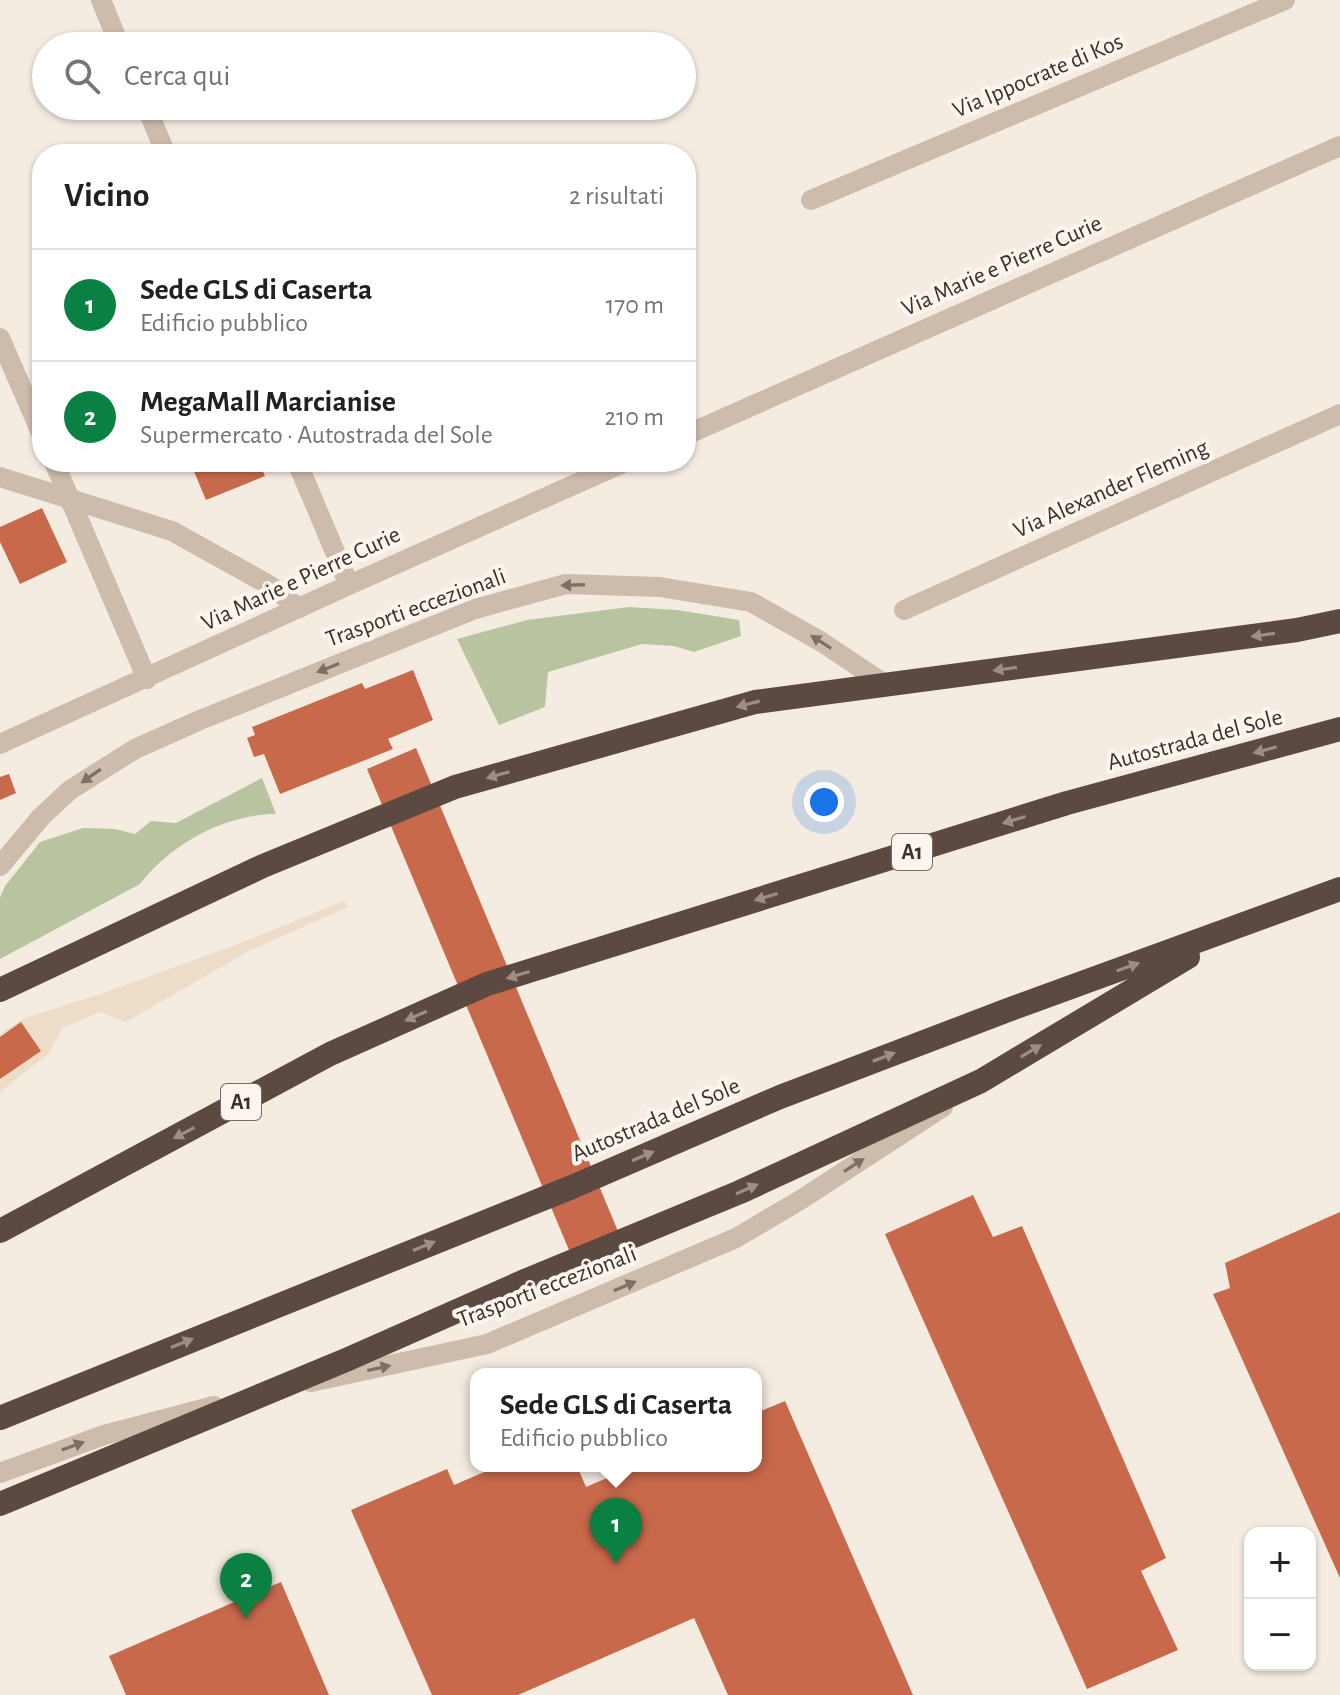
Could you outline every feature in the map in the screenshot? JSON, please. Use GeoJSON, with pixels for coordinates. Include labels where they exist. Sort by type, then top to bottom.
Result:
{"type":"FeatureCollection","features":[{"type":"Feature","properties":{"kind":"highway"},"geometry":{"type":"LineString","coordinates":[[0,990],[263,866],[455,787],[755,702],[1297,630],[1340,621]]}},
{"type":"Feature","properties":{"kind":"highway","name":"Autostrada del Sole"},"geometry":{"type":"LineString","coordinates":[[0,1231],[330,1054],[487,984],[1067,803],[1340,729]]}},
{"type":"Feature","properties":{"kind":"highway","name":"Autostrada del Sole"},"geometry":{"type":"LineString","coordinates":[[0,1418],[572,1187],[780,1097],[1340,889]]}},
{"type":"Feature","properties":{"kind":"highway"},"geometry":{"type":"LineString","coordinates":[[0,1504],[740,1192],[981,1081],[1235,929]]}},
{"type":"Feature","properties":{"kind":"street"},"geometry":{"type":"LineString","coordinates":[[101,0],[114,32]]}},
{"type":"Feature","properties":{"kind":"street","name":"Via Ippocrate di Kos"},"geometry":{"type":"LineString","coordinates":[[811,200],[1285,0]]}},
{"type":"Feature","properties":{"kind":"street"},"geometry":{"type":"LineString","coordinates":[[152,120],[162,144]]}},
{"type":"Feature","properties":{"kind":"street","name":"Via Marie e Pierre Curie"},"geometry":{"type":"LineString","coordinates":[[696,431],[1340,146]]}},
{"type":"Feature","properties":{"kind":"street"},"geometry":{"type":"LineString","coordinates":[[0,338],[32,412]]}},
{"type":"Feature","properties":{"kind":"street","name":"Via Alexander Fleming"},"geometry":{"type":"LineString","coordinates":[[904,610],[1340,414]]}},
{"type":"Feature","properties":{"kind":"street"},"geometry":{"type":"LineString","coordinates":[[58,472],[147,679]]}},
{"type":"Feature","properties":{"kind":"street"},"geometry":{"type":"LineString","coordinates":[[301,472],[349,585]]}},
{"type":"Feature","properties":{"kind":"street","name":"Via Marie e Pierre Curie"},"geometry":{"type":"LineString","coordinates":[[0,744],[603,472]]}},
{"type":"Feature","properties":{"kind":"street"},"geometry":{"type":"LineString","coordinates":[[0,477],[172,531],[269,585],[299,608]]}},
{"type":"Feature","properties":{"kind":"street","name":"Trasporti eccezionali"},"geometry":{"type":"LineString","coordinates":[[0,866],[41,817],[70,790],[135,749],[475,609],[566,584],[660,587],[751,602],[820,641],[886,685]]}},
{"type":"Feature","properties":{"kind":"street","name":"Trasporti eccezionali"},"geometry":{"type":"LineString","coordinates":[[0,1473],[104,1435],[276,1389],[487,1344],[722,1244],[802,1199],[981,1081]]}},
{"type":"Feature","properties":{"kind":"green space"},"geometry":{"type":"Polygon","coordinates":[[[629,607],[677,610],[739,620],[741,636],[694,652],[674,646],[642,644],[548,672],[545,707],[499,725],[457,639],[527,620],[629,607]]]}},
{"type":"Feature","properties":{"kind":"green space"},"geometry":{"type":"Polygon","coordinates":[[[262,778],[276,814],[238,819],[200,834],[167,856],[140,884],[0,959],[0,898],[5,886],[40,842],[83,828],[115,829],[135,834],[151,821],[176,823],[262,778]]]}},
{"type":"Feature","properties":{"kind":"shaded area"},"geometry":{"type":"Polygon","coordinates":[[[344,901],[348,907],[249,951],[126,1022],[100,1012],[63,1028],[48,1054],[0,1092],[0,1034],[22,1019],[238,944],[344,901]]]}},
{"type":"Feature","properties":{"kind":"building"},"geometry":{"type":"Polygon","coordinates":[[[194,472],[263,472],[265,476],[206,500],[194,472]]]}},
{"type":"Feature","properties":{"kind":"building"},"geometry":{"type":"Polygon","coordinates":[[[42,508],[67,562],[20,584],[0,542],[0,527],[42,508]]]}},
{"type":"Feature","properties":{"kind":"building"},"geometry":{"type":"Polygon","coordinates":[[[413,670],[433,720],[388,739],[393,749],[280,794],[264,754],[254,757],[247,738],[255,735],[252,727],[362,683],[365,689],[413,670]]]}},
{"type":"Feature","properties":{"kind":"building"},"geometry":{"type":"Polygon","coordinates":[[[416,748],[630,1260],[582,1281],[367,769],[416,748]]]}},
{"type":"Feature","properties":{"kind":"building"},"geometry":{"type":"Polygon","coordinates":[[[9,774],[16,793],[0,800],[0,777],[9,774]]]}},
{"type":"Feature","properties":{"kind":"building"},"geometry":{"type":"Polygon","coordinates":[[[21,1022],[41,1051],[0,1079],[0,1037],[21,1022]]]}},
{"type":"Feature","properties":{"kind":"building"},"geometry":{"type":"Polygon","coordinates":[[[973,1195],[993,1237],[1022,1226],[1166,1558],[1141,1571],[1178,1650],[1087,1689],[885,1234],[973,1195]]]}},
{"type":"Feature","properties":{"kind":"building"},"geometry":{"type":"Polygon","coordinates":[[[1340,1212],[1340,1578],[1213,1294],[1230,1288],[1225,1263],[1340,1212]]]}},
{"type":"Feature","properties":{"kind":"building"},"geometry":{"type":"Polygon","coordinates":[[[785,1401],[913,1695],[728,1695],[694,1618],[518,1695],[432,1695],[351,1510],[447,1469],[454,1485],[484,1472],[580,1472],[586,1487],[621,1472],[762,1472],[762,1411],[785,1401]]]}},
{"type":"Feature","properties":{"kind":"building"},"geometry":{"type":"Polygon","coordinates":[[[281,1582],[329,1695],[126,1695],[109,1656],[281,1582]]]}},
{"type":"Feature","properties":{"kind":"place","name":"Sede GLS di Caserta"},"geometry":{"type":"Point","coordinates":[616,1564]}},
{"type":"Feature","properties":{"kind":"place","name":"MegaMall Marcianise"},"geometry":{"type":"Point","coordinates":[246,1619]}}]}
